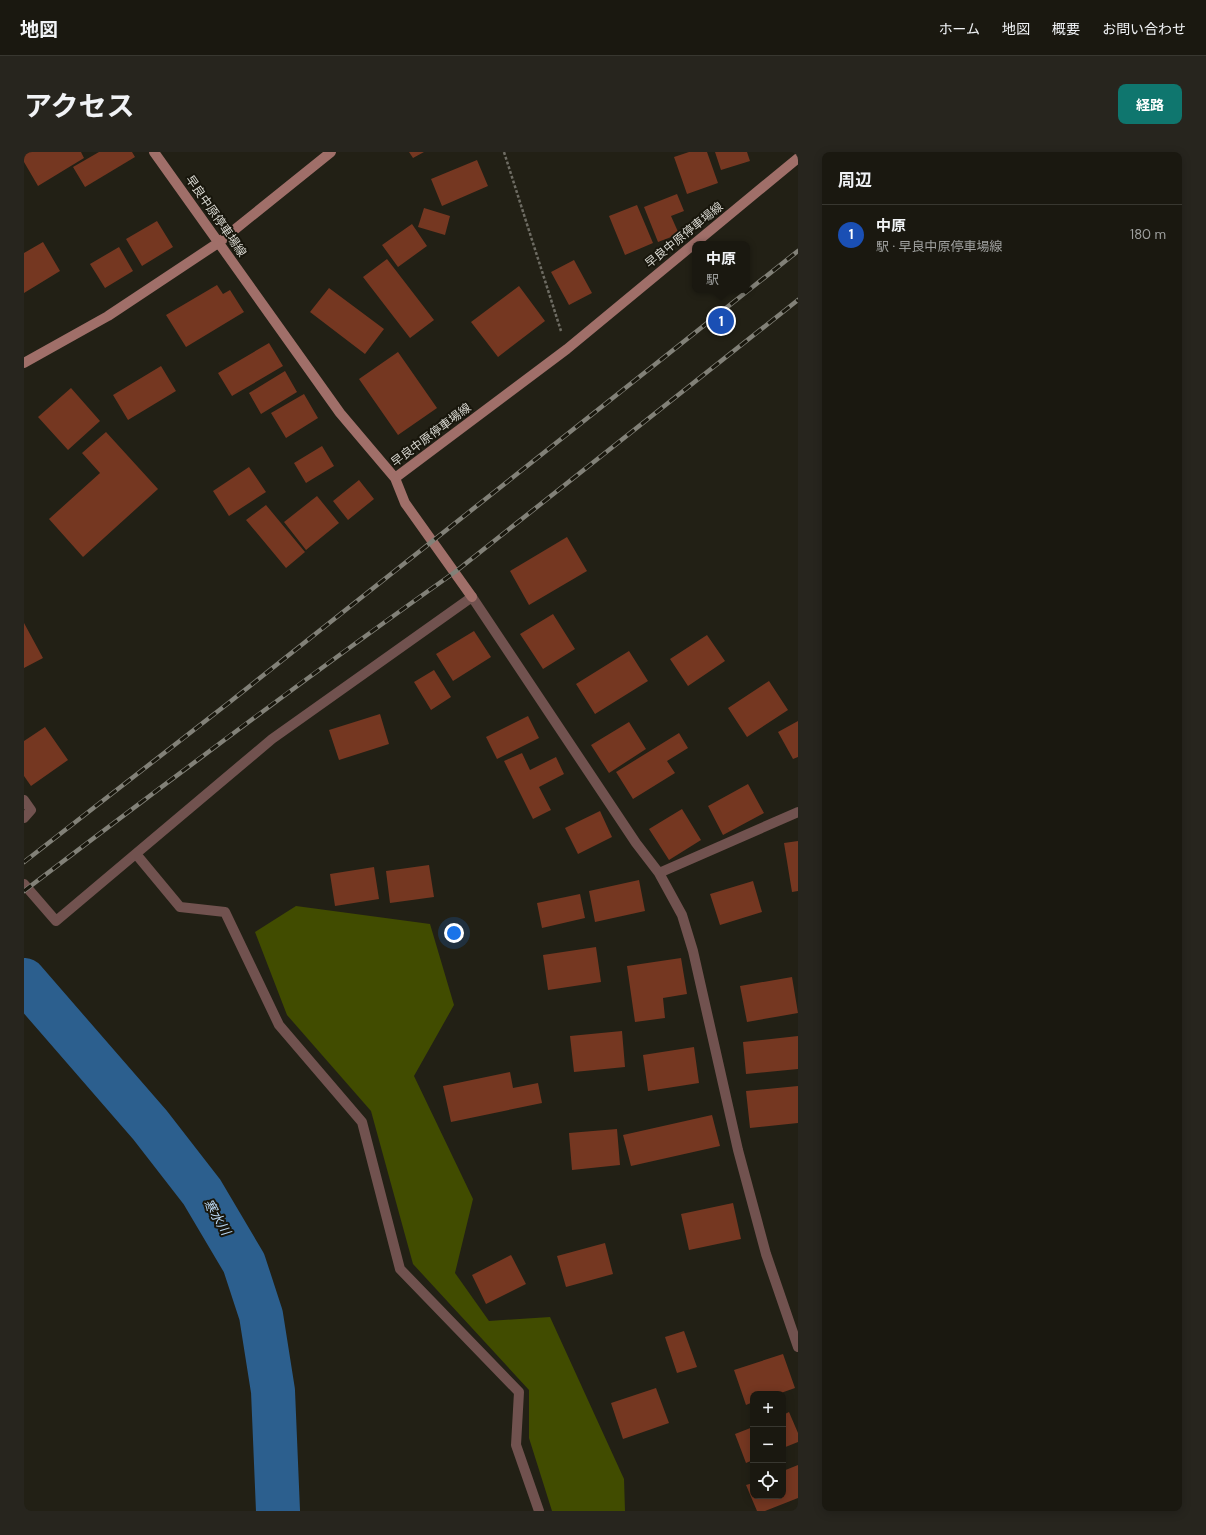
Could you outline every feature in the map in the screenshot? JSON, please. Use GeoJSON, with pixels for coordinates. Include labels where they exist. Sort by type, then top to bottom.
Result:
{"type":"FeatureCollection","features":[{"type":"Feature","properties":{"kind":"main road","name":"早良中原停車場線"},"geometry":{"type":"LineString","coordinates":[[154,152],[340,413],[395,478],[566,349],[692,245]]}},
{"type":"Feature","properties":{"kind":"main road"},"geometry":{"type":"LineString","coordinates":[[24,363],[108,316],[218,243],[331,152]]}},
{"type":"Feature","properties":{"kind":"main road","name":"早良中原停車場線"},"geometry":{"type":"LineString","coordinates":[[697,241],[798,158]]}},
{"type":"Feature","properties":{"kind":"main road"},"geometry":{"type":"LineString","coordinates":[[395,478],[405,503],[472,597]]}},
{"type":"Feature","properties":{"kind":"street"},"geometry":{"type":"LineString","coordinates":[[24,884],[56,921],[272,739],[472,597],[632,836],[659,873],[682,915],[693,951],[738,1150],[764,1247],[798,1347]]}},
{"type":"Feature","properties":{"kind":"street"},"geometry":{"type":"LineString","coordinates":[[24,800],[31,810],[24,818]]}},
{"type":"Feature","properties":{"kind":"street"},"geometry":{"type":"LineString","coordinates":[[659,873],[798,812]]}},
{"type":"Feature","properties":{"kind":"street"},"geometry":{"type":"LineString","coordinates":[[136,854],[180,907],[225,912],[278,1025],[362,1122],[400,1269],[518,1392],[516,1445],[539,1511]]}},
{"type":"Feature","properties":{"kind":"path"},"geometry":{"type":"LineString","coordinates":[[504,152],[566,349]]}},
{"type":"Feature","properties":{"kind":"green space"},"geometry":{"type":"Polygon","coordinates":[[[296,906],[430,924],[454,1005],[414,1076],[473,1199],[455,1273],[489,1321],[550,1317],[624,1479],[625,1511],[552,1511],[529,1438],[529,1390],[413,1264],[371,1111],[287,1015],[255,932],[296,906]]]}},
{"type":"Feature","properties":{"kind":"building"},"geometry":{"type":"Polygon","coordinates":[[[29,152],[81,152],[84,158],[38,186],[24,162],[24,155],[29,152]]]}},
{"type":"Feature","properties":{"kind":"building"},"geometry":{"type":"Polygon","coordinates":[[[99,152],[132,152],[135,157],[85,187],[73,167],[99,152]]]}},
{"type":"Feature","properties":{"kind":"building"},"geometry":{"type":"Polygon","coordinates":[[[409,152],[424,152],[413,158],[409,152]]]}},
{"type":"Feature","properties":{"kind":"building"},"geometry":{"type":"Polygon","coordinates":[[[689,152],[707,152],[718,183],[687,194],[674,157],[689,152]]]}},
{"type":"Feature","properties":{"kind":"building"},"geometry":{"type":"Polygon","coordinates":[[[715,152],[747,152],[750,161],[721,170],[715,152]]]}},
{"type":"Feature","properties":{"kind":"building"},"geometry":{"type":"Polygon","coordinates":[[[477,160],[488,186],[442,206],[431,179],[477,160]]]}},
{"type":"Feature","properties":{"kind":"building"},"geometry":{"type":"Polygon","coordinates":[[[677,194],[684,211],[671,216],[679,234],[658,242],[644,207],[677,194]]]}},
{"type":"Feature","properties":{"kind":"building"},"geometry":{"type":"Polygon","coordinates":[[[637,205],[653,243],[625,255],[609,216],[637,205]]]}},
{"type":"Feature","properties":{"kind":"building"},"geometry":{"type":"Polygon","coordinates":[[[424,208],[450,216],[445,235],[418,227],[424,208]]]}},
{"type":"Feature","properties":{"kind":"building"},"geometry":{"type":"Polygon","coordinates":[[[157,221],[173,247],[142,266],[126,239],[157,221]]]}},
{"type":"Feature","properties":{"kind":"building"},"geometry":{"type":"Polygon","coordinates":[[[412,224],[427,246],[398,267],[382,245],[412,224]]]}},
{"type":"Feature","properties":{"kind":"building"},"geometry":{"type":"Polygon","coordinates":[[[43,242],[60,271],[24,293],[24,253],[43,242]]]}},
{"type":"Feature","properties":{"kind":"building"},"geometry":{"type":"Polygon","coordinates":[[[119,247],[133,271],[105,288],[90,264],[119,247]]]}},
{"type":"Feature","properties":{"kind":"building"},"geometry":{"type":"Polygon","coordinates":[[[387,259],[434,320],[410,338],[363,277],[387,259]]]}},
{"type":"Feature","properties":{"kind":"building"},"geometry":{"type":"Polygon","coordinates":[[[574,260],[592,293],[569,305],[551,272],[574,260]]]}},
{"type":"Feature","properties":{"kind":"building"},"geometry":{"type":"Polygon","coordinates":[[[217,285],[223,294],[230,290],[244,312],[186,347],[166,315],[217,285]]]}},
{"type":"Feature","properties":{"kind":"building"},"geometry":{"type":"Polygon","coordinates":[[[519,286],[545,321],[498,357],[471,322],[519,286]]]}},
{"type":"Feature","properties":{"kind":"building"},"geometry":{"type":"Polygon","coordinates":[[[329,288],[384,329],[365,354],[310,312],[329,288]]]}},
{"type":"Feature","properties":{"kind":"building"},"geometry":{"type":"Polygon","coordinates":[[[269,343],[283,366],[232,396],[218,373],[269,343]]]}},
{"type":"Feature","properties":{"kind":"building"},"geometry":{"type":"Polygon","coordinates":[[[398,352],[437,408],[398,435],[359,379],[398,352]]]}},
{"type":"Feature","properties":{"kind":"building"},"geometry":{"type":"Polygon","coordinates":[[[161,366],[176,391],[128,420],[113,395],[161,366]]]}},
{"type":"Feature","properties":{"kind":"building"},"geometry":{"type":"Polygon","coordinates":[[[285,371],[297,392],[261,414],[249,393],[285,371]]]}},
{"type":"Feature","properties":{"kind":"building"},"geometry":{"type":"Polygon","coordinates":[[[71,388],[100,421],[68,450],[38,417],[71,388]]]}},
{"type":"Feature","properties":{"kind":"building"},"geometry":{"type":"Polygon","coordinates":[[[304,394],[318,418],[286,438],[271,413],[304,394]]]}},
{"type":"Feature","properties":{"kind":"building"},"geometry":{"type":"Polygon","coordinates":[[[106,432],[158,489],[83,557],[49,519],[100,473],[82,453],[106,432]]]}},
{"type":"Feature","properties":{"kind":"building"},"geometry":{"type":"Polygon","coordinates":[[[322,446],[334,466],[306,483],[294,463],[322,446]]]}},
{"type":"Feature","properties":{"kind":"building"},"geometry":{"type":"Polygon","coordinates":[[[249,467],[266,492],[229,516],[213,491],[249,467]]]}},
{"type":"Feature","properties":{"kind":"building"},"geometry":{"type":"Polygon","coordinates":[[[359,480],[374,499],[348,520],[333,501],[359,480]]]}},
{"type":"Feature","properties":{"kind":"building"},"geometry":{"type":"Polygon","coordinates":[[[317,496],[339,523],[306,550],[284,522],[317,496]]]}},
{"type":"Feature","properties":{"kind":"building"},"geometry":{"type":"Polygon","coordinates":[[[266,505],[305,552],[286,568],[246,520],[266,505]]]}},
{"type":"Feature","properties":{"kind":"building"},"geometry":{"type":"Polygon","coordinates":[[[567,537],[587,571],[529,605],[510,571],[567,537]]]}},
{"type":"Feature","properties":{"kind":"building"},"geometry":{"type":"Polygon","coordinates":[[[553,614],[575,649],[543,669],[520,634],[553,614]]]}},
{"type":"Feature","properties":{"kind":"building"},"geometry":{"type":"Polygon","coordinates":[[[24,623],[43,658],[24,668],[24,623]]]}},
{"type":"Feature","properties":{"kind":"building"},"geometry":{"type":"Polygon","coordinates":[[[474,631],[491,657],[453,681],[436,654],[474,631]]]}},
{"type":"Feature","properties":{"kind":"building"},"geometry":{"type":"Polygon","coordinates":[[[707,635],[725,661],[688,686],[670,659],[707,635]]]}},
{"type":"Feature","properties":{"kind":"building"},"geometry":{"type":"Polygon","coordinates":[[[629,651],[648,681],[595,714],[576,684],[629,651]]]}},
{"type":"Feature","properties":{"kind":"building"},"geometry":{"type":"Polygon","coordinates":[[[434,670],[451,697],[431,710],[414,682],[434,670]]]}},
{"type":"Feature","properties":{"kind":"building"},"geometry":{"type":"Polygon","coordinates":[[[769,681],[788,710],[747,737],[728,708],[769,681]]]}},
{"type":"Feature","properties":{"kind":"building"},"geometry":{"type":"Polygon","coordinates":[[[380,714],[389,744],[339,760],[329,730],[380,714]]]}},
{"type":"Feature","properties":{"kind":"building"},"geometry":{"type":"Polygon","coordinates":[[[528,716],[539,738],[497,759],[486,737],[528,716]]]}},
{"type":"Feature","properties":{"kind":"building"},"geometry":{"type":"Polygon","coordinates":[[[798,721],[798,757],[793,759],[778,732],[798,721]]]}},
{"type":"Feature","properties":{"kind":"building"},"geometry":{"type":"Polygon","coordinates":[[[629,722],[646,749],[609,773],[591,745],[629,722]]]}},
{"type":"Feature","properties":{"kind":"building"},"geometry":{"type":"Polygon","coordinates":[[[45,727],[68,760],[31,786],[24,776],[24,741],[45,727]]]}},
{"type":"Feature","properties":{"kind":"building"},"geometry":{"type":"Polygon","coordinates":[[[679,733],[688,748],[667,761],[675,773],[633,799],[616,772],[679,733]]]}},
{"type":"Feature","properties":{"kind":"building"},"geometry":{"type":"Polygon","coordinates":[[[522,753],[530,770],[556,757],[564,774],[539,787],[551,810],[533,819],[504,761],[522,753]]]}},
{"type":"Feature","properties":{"kind":"building"},"geometry":{"type":"Polygon","coordinates":[[[748,784],[764,813],[723,835],[708,806],[748,784]]]}},
{"type":"Feature","properties":{"kind":"building"},"geometry":{"type":"Polygon","coordinates":[[[682,809],[701,840],[669,860],[649,829],[682,809]]]}},
{"type":"Feature","properties":{"kind":"building"},"geometry":{"type":"Polygon","coordinates":[[[600,811],[612,837],[578,854],[565,828],[600,811]]]}},
{"type":"Feature","properties":{"kind":"building"},"geometry":{"type":"Polygon","coordinates":[[[798,841],[798,891],[792,892],[784,843],[798,841]]]}},
{"type":"Feature","properties":{"kind":"building"},"geometry":{"type":"Polygon","coordinates":[[[429,865],[434,897],[390,903],[386,871],[429,865]]]}},
{"type":"Feature","properties":{"kind":"building"},"geometry":{"type":"Polygon","coordinates":[[[374,867],[379,899],[335,906],[330,874],[374,867]]]}},
{"type":"Feature","properties":{"kind":"building"},"geometry":{"type":"Polygon","coordinates":[[[639,880],[645,911],[595,922],[589,891],[639,880]]]}},
{"type":"Feature","properties":{"kind":"building"},"geometry":{"type":"Polygon","coordinates":[[[753,881],[762,912],[720,925],[710,894],[753,881]]]}},
{"type":"Feature","properties":{"kind":"building"},"geometry":{"type":"Polygon","coordinates":[[[580,894],[585,918],[542,928],[537,903],[580,894]]]}},
{"type":"Feature","properties":{"kind":"building"},"geometry":{"type":"Polygon","coordinates":[[[596,947],[601,982],[548,990],[543,955],[596,947]]]}},
{"type":"Feature","properties":{"kind":"building"},"geometry":{"type":"Polygon","coordinates":[[[681,958],[687,994],[663,998],[665,1018],[635,1022],[627,966],[681,958]]]}},
{"type":"Feature","properties":{"kind":"building"},"geometry":{"type":"Polygon","coordinates":[[[792,977],[798,1013],[747,1022],[740,986],[792,977]]]}},
{"type":"Feature","properties":{"kind":"building"},"geometry":{"type":"Polygon","coordinates":[[[622,1031],[625,1067],[574,1072],[570,1036],[622,1031]]]}},
{"type":"Feature","properties":{"kind":"building"},"geometry":{"type":"Polygon","coordinates":[[[798,1036],[798,1069],[746,1074],[743,1042],[798,1036]]]}},
{"type":"Feature","properties":{"kind":"building"},"geometry":{"type":"Polygon","coordinates":[[[694,1047],[699,1083],[648,1091],[643,1055],[694,1047]]]}},
{"type":"Feature","properties":{"kind":"building"},"geometry":{"type":"Polygon","coordinates":[[[510,1072],[513,1088],[538,1083],[542,1103],[451,1122],[443,1086],[510,1072]]]}},
{"type":"Feature","properties":{"kind":"building"},"geometry":{"type":"Polygon","coordinates":[[[798,1086],[798,1123],[750,1128],[746,1091],[798,1086]]]}},
{"type":"Feature","properties":{"kind":"building"},"geometry":{"type":"Polygon","coordinates":[[[712,1115],[720,1146],[631,1166],[623,1135],[712,1115]]]}},
{"type":"Feature","properties":{"kind":"building"},"geometry":{"type":"Polygon","coordinates":[[[617,1129],[620,1165],[572,1170],[569,1133],[617,1129]]]}},
{"type":"Feature","properties":{"kind":"building"},"geometry":{"type":"Polygon","coordinates":[[[733,1203],[741,1239],[689,1250],[681,1214],[733,1203]]]}},
{"type":"Feature","properties":{"kind":"building"},"geometry":{"type":"Polygon","coordinates":[[[605,1243],[613,1274],[566,1287],[557,1256],[605,1243]]]}},
{"type":"Feature","properties":{"kind":"building"},"geometry":{"type":"Polygon","coordinates":[[[511,1255],[526,1284],[486,1304],[472,1275],[511,1255]]]}},
{"type":"Feature","properties":{"kind":"building"},"geometry":{"type":"Polygon","coordinates":[[[684,1331],[697,1367],[677,1373],[665,1337],[684,1331]]]}},
{"type":"Feature","properties":{"kind":"building"},"geometry":{"type":"Polygon","coordinates":[[[783,1354],[795,1388],[786,1391],[750,1391],[750,1403],[746,1405],[734,1370],[783,1354]]]}},
{"type":"Feature","properties":{"kind":"building"},"geometry":{"type":"Polygon","coordinates":[[[656,1388],[669,1423],[623,1439],[611,1403],[656,1388]]]}},
{"type":"Feature","properties":{"kind":"building"},"geometry":{"type":"Polygon","coordinates":[[[789,1412],[798,1433],[798,1442],[786,1447],[786,1427],[786,1414],[789,1412]]]}},
{"type":"Feature","properties":{"kind":"building"},"geometry":{"type":"Polygon","coordinates":[[[750,1428],[750,1461],[746,1463],[735,1434],[750,1428]]]}},
{"type":"Feature","properties":{"kind":"building"},"geometry":{"type":"Polygon","coordinates":[[[798,1465],[798,1498],[765,1511],[757,1511],[752,1499],[786,1499],[786,1470],[798,1465]]]}},
{"type":"Feature","properties":{"kind":"building"},"geometry":{"type":"Polygon","coordinates":[[[750,1484],[750,1494],[746,1485],[750,1484]]]}},
{"type":"Feature","properties":{"kind":"waterway","name":"寒水川"},"geometry":{"type":"LineString","coordinates":[[24,980],[150,1125],[202,1192],[244,1263],[261,1315],[273,1391],[278,1511]]}},
{"type":"Feature","properties":{"kind":"railway"},"geometry":{"type":"LineString","coordinates":[[750,289],[798,251]]}},
{"type":"Feature","properties":{"kind":"railway"},"geometry":{"type":"LineString","coordinates":[[24,862],[231,701],[745,293]]}},
{"type":"Feature","properties":{"kind":"railway"},"geometry":{"type":"LineString","coordinates":[[24,891],[292,690],[455,572],[798,300]]}},
{"type":"Feature","properties":{"kind":"place","name":"中原"},"geometry":{"type":"Point","coordinates":[721,321]}}]}
